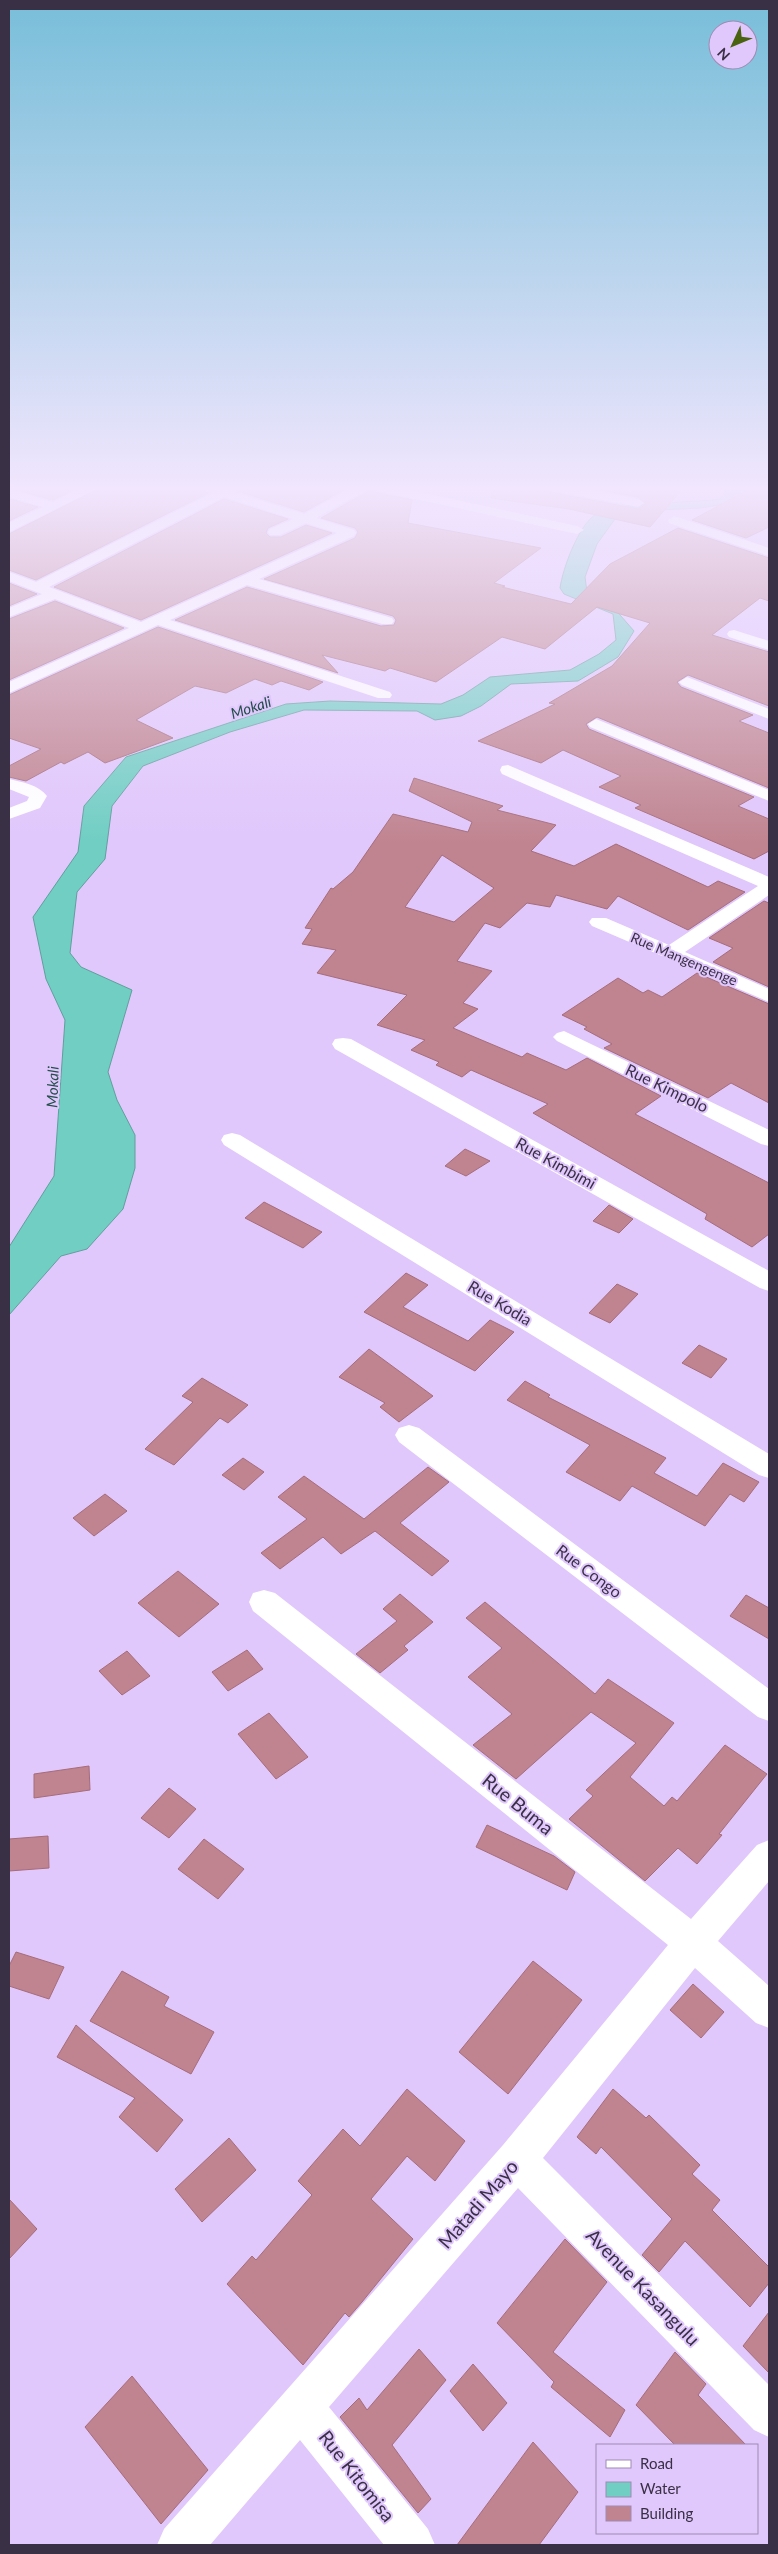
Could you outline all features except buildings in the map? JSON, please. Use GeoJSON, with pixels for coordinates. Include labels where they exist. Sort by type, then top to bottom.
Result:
{"type":"FeatureCollection","features":[{"type":"Feature","properties":{"kind":"street"},"geometry":{"type":"LineString","coordinates":[[9,613],[30,604]]}},
{"type":"Feature","properties":{"kind":"street"},"geometry":{"type":"LineString","coordinates":[[83,604],[142,628]]}},
{"type":"Feature","properties":{"kind":"street"},"geometry":{"type":"LineString","coordinates":[[9,688],[195,604]]}},
{"type":"Feature","properties":{"kind":"street"},"geometry":{"type":"LineString","coordinates":[[329,604],[387,621]]}},
{"type":"Feature","properties":{"kind":"street"},"geometry":{"type":"LineString","coordinates":[[159,621],[384,695]]}},
{"type":"Feature","properties":{"kind":"street"},"geometry":{"type":"LineString","coordinates":[[734,634],[769,646]]}},
{"type":"Feature","properties":{"kind":"street"},"geometry":{"type":"LineString","coordinates":[[687,682],[769,714]]}},
{"type":"Feature","properties":{"kind":"street"},"geometry":{"type":"LineString","coordinates":[[596,724],[769,796]]}},
{"type":"Feature","properties":{"kind":"street"},"geometry":{"type":"LineString","coordinates":[[508,770],[769,886]]}},
{"type":"Feature","properties":{"kind":"street"},"geometry":{"type":"LineString","coordinates":[[9,784],[36,794],[38,800],[34,804],[9,814]]}},
{"type":"Feature","properties":{"kind":"street"},"geometry":{"type":"LineString","coordinates":[[672,952],[769,886]]}},
{"type":"Feature","properties":{"kind":"street","name":"Rue Mangengenge"},"geometry":{"type":"LineString","coordinates":[[599,922],[672,952],[769,996]]}},
{"type":"Feature","properties":{"kind":"street","name":"Rue Kimpolo"},"geometry":{"type":"LineString","coordinates":[[564,1037],[769,1138]]}},
{"type":"Feature","properties":{"kind":"street","name":"Rue Kimbimi"},"geometry":{"type":"LineString","coordinates":[[343,1044],[769,1282]]}},
{"type":"Feature","properties":{"kind":"street","name":"Rue Kodia"},"geometry":{"type":"LineString","coordinates":[[232,1140],[769,1466]]}},
{"type":"Feature","properties":{"kind":"street","name":"Rue Congo"},"geometry":{"type":"LineString","coordinates":[[410,1435],[769,1707]]}},
{"type":"Feature","properties":{"kind":"street","name":"Rue Buma"},"geometry":{"type":"LineString","coordinates":[[264,1602],[693,1943],[769,2010]]}},
{"type":"Feature","properties":{"kind":"street","name":"Matadi Mayo"},"geometry":{"type":"LineString","coordinates":[[180,2545],[517,2159],[693,1943],[769,1856]]}},
{"type":"Feature","properties":{"kind":"street","name":"Avenue Kasangulu"},"geometry":{"type":"LineString","coordinates":[[517,2159],[769,2416]]}},
{"type":"Feature","properties":{"kind":"street","name":"Rue Kitomisa"},"geometry":{"type":"LineString","coordinates":[[301,2406],[412,2545]]}},
{"type":"Feature","properties":{"kind":"water"},"geometry":{"type":"Polygon","coordinates":[[[589,604],[608,604],[614,608],[634,631],[618,657],[578,681],[511,684],[481,706],[461,716],[435,720],[417,711],[304,710],[230,732],[143,766],[112,806],[105,859],[77,892],[70,953],[81,967],[132,990],[108,1072],[117,1100],[135,1135],[135,1168],[123,1209],[87,1249],[61,1256],[9,1315],[9,1247],[54,1176],[65,1020],[46,979],[33,917],[78,852],[84,806],[126,757],[286,704],[330,701],[441,704],[463,695],[490,677],[570,670],[599,654],[616,640],[613,614],[589,604]]]}},
{"type":"Feature","properties":{"kind":"water label","name":"Mokali"},"geometry":{"type":"Point","coordinates":[251,708]}},
{"type":"Feature","properties":{"kind":"water label","name":"Mokali"},"geometry":{"type":"Point","coordinates":[53,1087]}}]}
